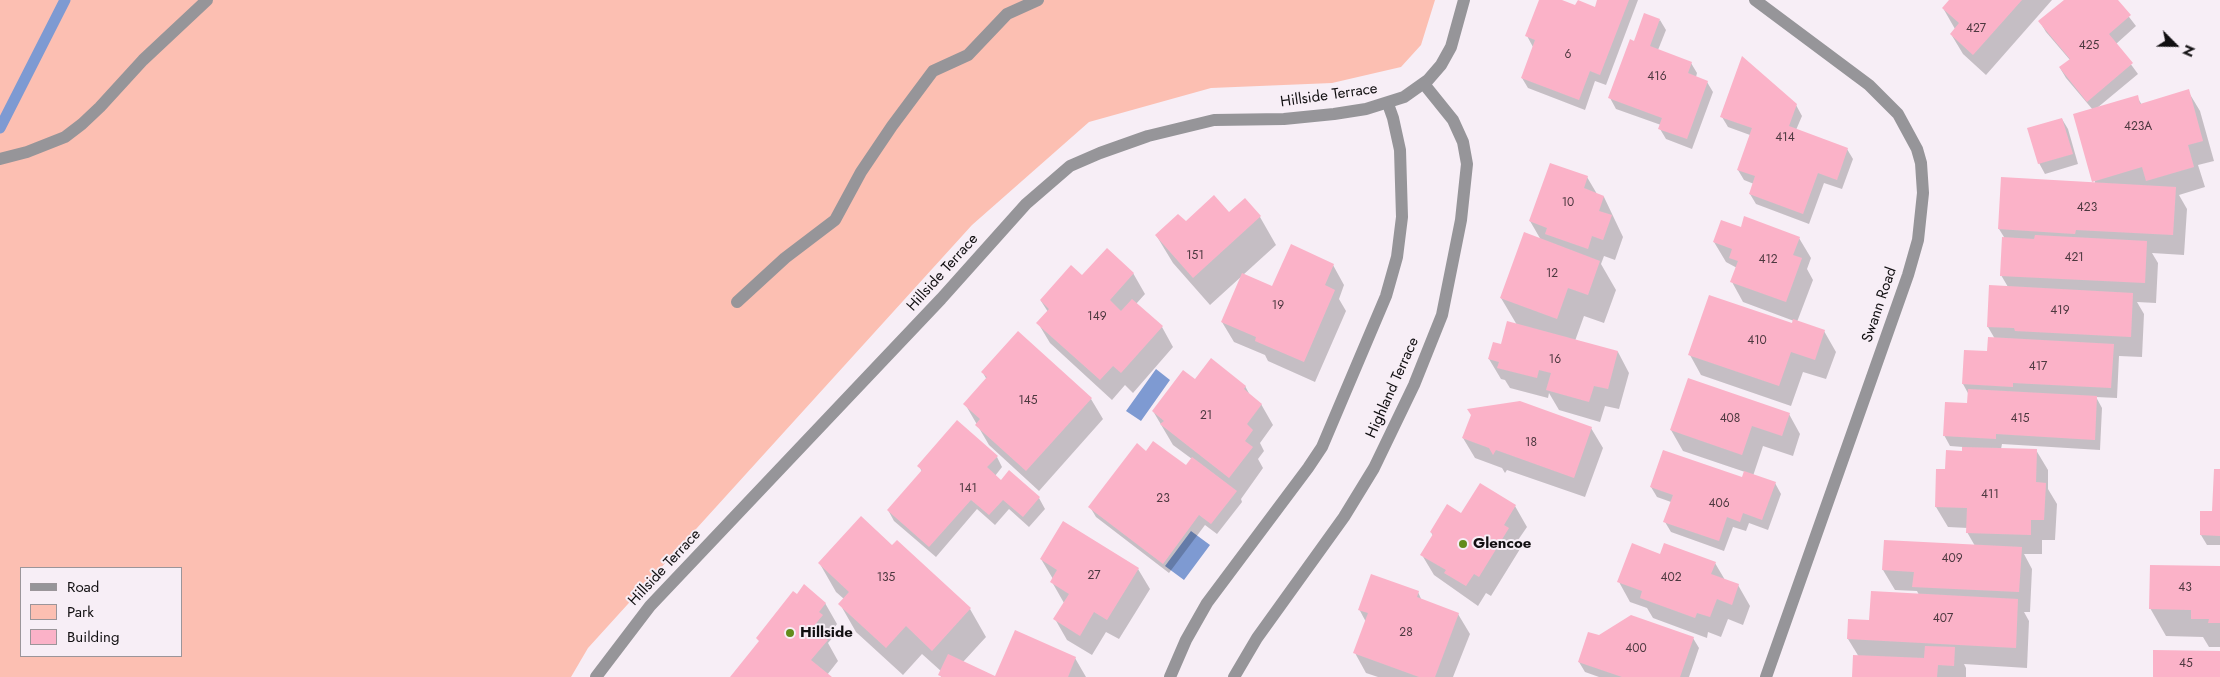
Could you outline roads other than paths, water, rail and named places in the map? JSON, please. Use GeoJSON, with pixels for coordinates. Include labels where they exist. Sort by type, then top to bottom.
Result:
{"type":"FeatureCollection","features":[{"type":"Feature","properties":{"kind":"street"},"geometry":{"type":"LineString","coordinates":[[0,159],[27,152],[65,137],[82,124],[143,60],[207,0]]}},
{"type":"Feature","properties":{"kind":"street"},"geometry":{"type":"LineString","coordinates":[[737,302],[785,258],[835,220],[866,164],[933,72],[968,55],[1007,14],[1038,0]]}},
{"type":"Feature","properties":{"kind":"street","name":"Hillside Terrace"},"geometry":{"type":"LineString","coordinates":[[596,677],[650,606],[941,299],[1026,204],[1070,166],[1148,136],[1214,120],[1284,119],[1352,111],[1388,104],[1404,97],[1424,84],[1436,72],[1448,52],[1464,0]]}},
{"type":"Feature","properties":{"kind":"street","name":"Swann Road"},"geometry":{"type":"LineString","coordinates":[[1755,0],[1869,85],[1898,114],[1917,149],[1923,185],[1921,224],[1908,275],[1766,677]]}},
{"type":"Feature","properties":{"kind":"street","name":"Highland Terrace"},"geometry":{"type":"LineString","coordinates":[[1234,677],[1257,638],[1344,517],[1374,468],[1414,385],[1442,315],[1461,220],[1467,164],[1463,142],[1453,120],[1424,84]]}},
{"type":"Feature","properties":{"kind":"street"},"geometry":{"type":"LineString","coordinates":[[1170,677],[1186,640],[1207,603],[1322,447],[1386,296],[1397,257],[1402,217],[1400,150],[1398,135],[1388,104]]}},
{"type":"Feature","properties":{"kind":"water"},"geometry":{"type":"Polygon","coordinates":[[[1156,369],[1170,380],[1141,421],[1126,411],[1156,369]]]}},
{"type":"Feature","properties":{"kind":"water"},"geometry":{"type":"Polygon","coordinates":[[[1191,531],[1210,545],[1184,580],[1165,566],[1191,531]]]}},
{"type":"Feature","properties":{"kind":"waterway"},"geometry":{"type":"LineString","coordinates":[[0,128],[65,0]]}},
{"type":"Feature","properties":{"kind":"place","name":"Glencoe"},"geometry":{"type":"Point","coordinates":[1463,544]}},
{"type":"Feature","properties":{"kind":"place","name":"Hillside"},"geometry":{"type":"Point","coordinates":[790,633]}}]}
